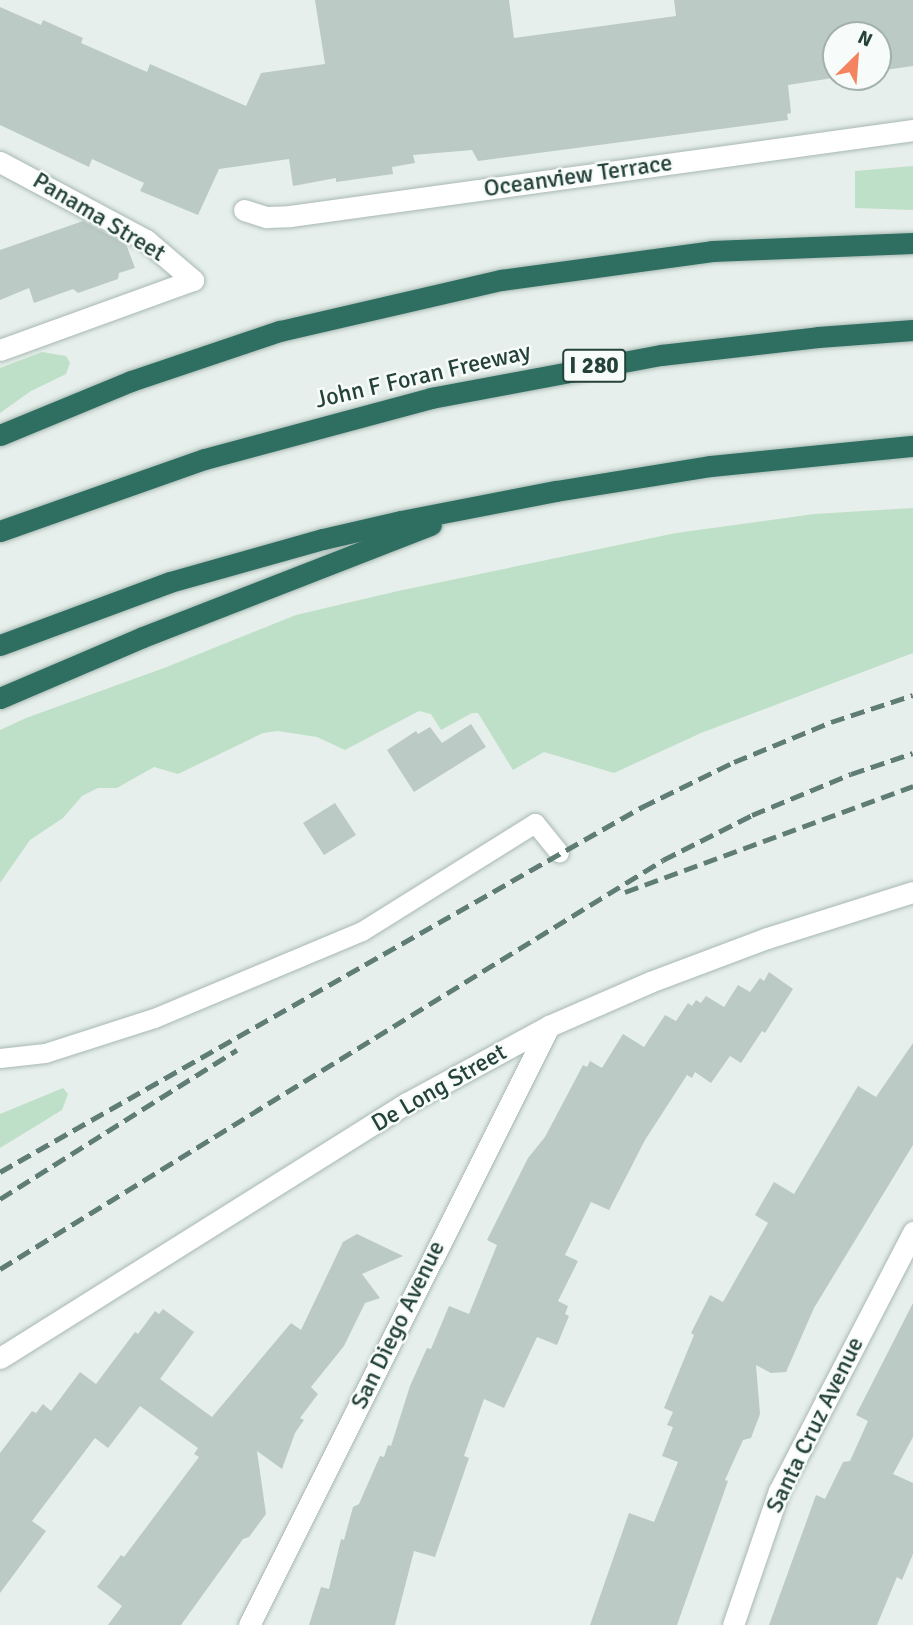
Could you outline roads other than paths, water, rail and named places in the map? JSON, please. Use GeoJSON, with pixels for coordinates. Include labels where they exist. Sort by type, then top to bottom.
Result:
{"type":"FeatureCollection","features":[{"type":"Feature","properties":{"kind":"highway"},"geometry":{"type":"LineString","coordinates":[[0,435],[131,381],[203,355],[349,312],[448,290],[574,267],[677,255],[832,244],[913,243]]}},
{"type":"Feature","properties":{"kind":"highway","name":"John F Foran Freeway"},"geometry":{"type":"LineString","coordinates":[[0,531],[205,459],[430,398],[662,355],[818,337],[913,330]]}},
{"type":"Feature","properties":{"kind":"highway"},"geometry":{"type":"LineString","coordinates":[[0,645],[170,582],[336,536],[478,506],[710,466],[913,446]]}},
{"type":"Feature","properties":{"kind":"highway"},"geometry":{"type":"LineString","coordinates":[[0,698],[121,646],[478,506]]}},
{"type":"Feature","properties":{"kind":"street","name":"Oceanview Terrace"},"geometry":{"type":"LineString","coordinates":[[244,210],[266,217],[290,216],[913,130]]}},
{"type":"Feature","properties":{"kind":"street","name":"Panama Street"},"geometry":{"type":"LineString","coordinates":[[0,162],[146,240],[193,281],[0,349]]}},
{"type":"Feature","properties":{"kind":"street","name":"De Long Street"},"geometry":{"type":"LineString","coordinates":[[0,1357],[407,1103],[549,1026],[650,982],[767,938],[913,892]]}},
{"type":"Feature","properties":{"kind":"street","name":"San Diego Avenue"},"geometry":{"type":"LineString","coordinates":[[249,1625],[549,1026]]}},
{"type":"Feature","properties":{"kind":"street","name":"Santa Cruz Avenue"},"geometry":{"type":"LineString","coordinates":[[733,1625],[779,1491],[913,1232]]}},
{"type":"Feature","properties":{"kind":"lane"},"geometry":{"type":"LineString","coordinates":[[0,1058],[45,1053],[154,1018],[362,931],[536,823],[559,853]]}},
{"type":"Feature","properties":{"kind":"railway"},"geometry":{"type":"LineString","coordinates":[[0,1172],[642,807],[734,762],[831,722],[913,695]]}},
{"type":"Feature","properties":{"kind":"railway"},"geometry":{"type":"LineString","coordinates":[[0,1269],[663,860],[752,815],[851,774],[913,753]]}},
{"type":"Feature","properties":{"kind":"railway"},"geometry":{"type":"LineString","coordinates":[[625,892],[913,786]]}},
{"type":"Feature","properties":{"kind":"railway"},"geometry":{"type":"LineString","coordinates":[[0,1199],[237,1050]]}}]}
